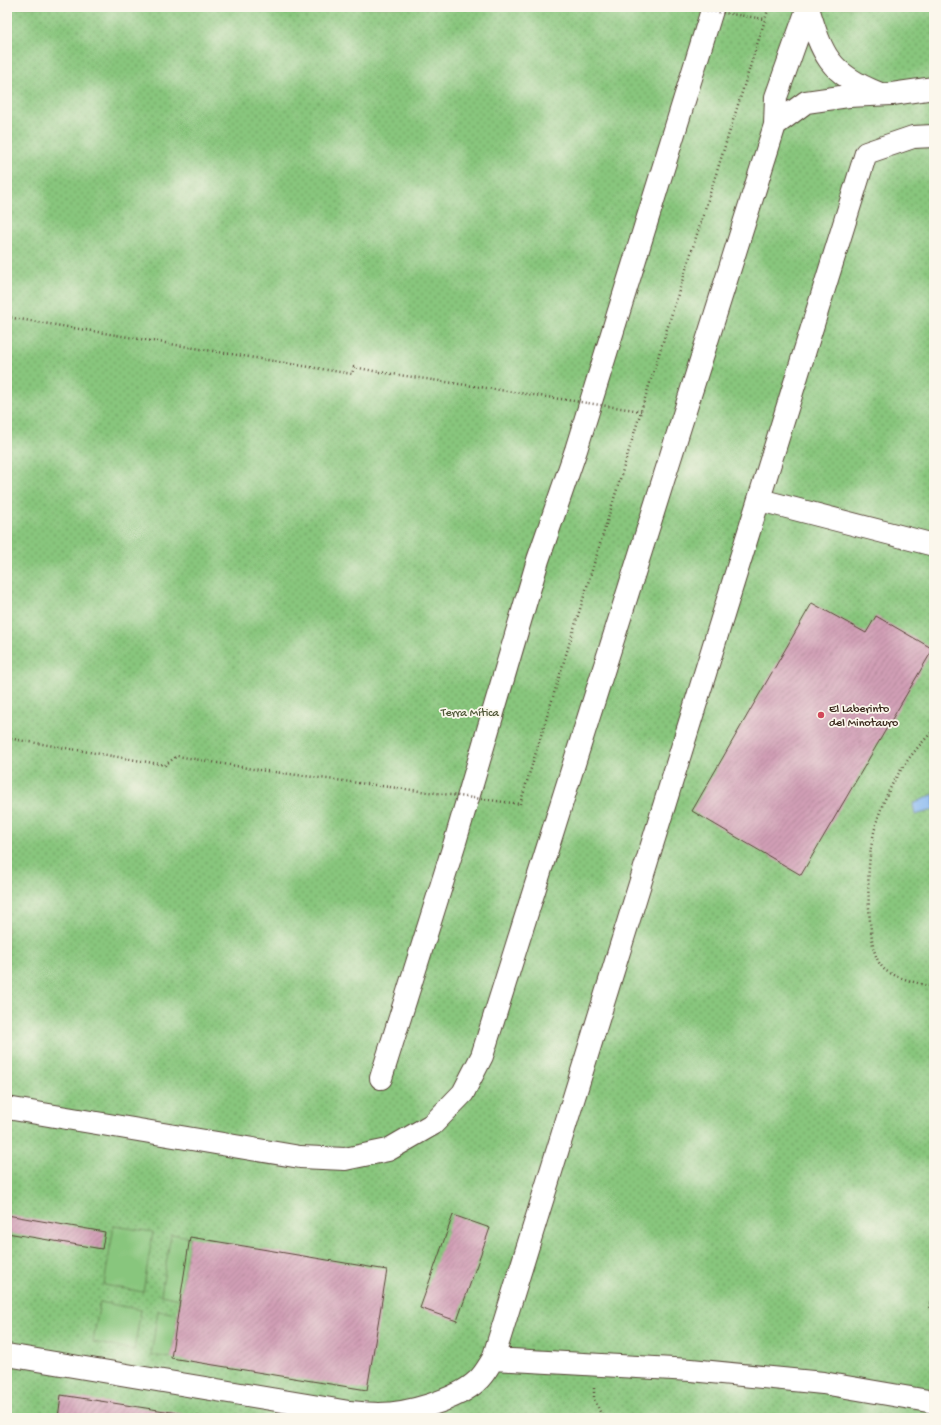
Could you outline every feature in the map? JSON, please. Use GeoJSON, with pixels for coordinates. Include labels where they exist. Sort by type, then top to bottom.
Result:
{"type":"FeatureCollection","features":[{"type":"Feature","properties":{"kind":"lane"},"geometry":{"type":"LineString","coordinates":[[381,1078],[455,842],[538,560],[576,450],[713,7]]}},
{"type":"Feature","properties":{"kind":"lane"},"geometry":{"type":"LineString","coordinates":[[808,7],[819,44],[831,64],[848,79],[882,94]]}},
{"type":"Feature","properties":{"kind":"lane"},"geometry":{"type":"LineString","coordinates":[[7,1108],[300,1157],[345,1158],[388,1150],[433,1124],[463,1093],[482,1056],[775,125],[776,97],[808,7]]}},
{"type":"Feature","properties":{"kind":"lane"},"geometry":{"type":"LineString","coordinates":[[775,125],[806,102],[848,96],[934,88]]}},
{"type":"Feature","properties":{"kind":"lane"},"geometry":{"type":"LineString","coordinates":[[7,1355],[349,1412],[380,1414],[409,1410],[459,1393],[477,1382],[493,1359],[760,500],[866,153],[912,137],[934,136]]}},
{"type":"Feature","properties":{"kind":"lane"},"geometry":{"type":"LineString","coordinates":[[760,500],[934,545]]}},
{"type":"Feature","properties":{"kind":"lane"},"geometry":{"type":"LineString","coordinates":[[493,1359],[691,1370],[823,1383],[934,1402]]}},
{"type":"Feature","properties":{"kind":"path"},"geometry":{"type":"LineString","coordinates":[[682,7],[766,19]]}},
{"type":"Feature","properties":{"kind":"path"},"geometry":{"type":"LineString","coordinates":[[7,738],[165,765],[177,756],[259,770],[520,804],[641,411],[769,7]]}},
{"type":"Feature","properties":{"kind":"path"},"geometry":{"type":"LineString","coordinates":[[7,317],[352,374],[354,367],[641,411]]}},
{"type":"Feature","properties":{"kind":"path"},"geometry":{"type":"LineString","coordinates":[[934,730],[906,763],[888,790],[878,816],[870,844],[869,905],[872,940],[877,957],[886,970],[901,977],[934,987]]}},
{"type":"Feature","properties":{"kind":"path"},"geometry":{"type":"LineString","coordinates":[[594,1365],[594,1399],[601,1414],[610,1418]]}},
{"type":"Feature","properties":{"kind":"green space","name":"Terra Mítica"},"geometry":{"type":"Polygon","coordinates":[[[7,7],[934,7],[934,1418],[7,1418],[7,7]]]}},
{"type":"Feature","properties":{"kind":"green space"},"geometry":{"type":"Polygon","coordinates":[[[114,1226],[153,1232],[143,1292],[104,1285],[114,1226]]]}},
{"type":"Feature","properties":{"kind":"green space"},"geometry":{"type":"Polygon","coordinates":[[[171,1234],[190,1237],[180,1299],[161,1295],[171,1234]]]}},
{"type":"Feature","properties":{"kind":"green space"},"geometry":{"type":"Polygon","coordinates":[[[100,1302],[141,1310],[134,1350],[93,1342],[100,1302]]]}},
{"type":"Feature","properties":{"kind":"green space"},"geometry":{"type":"Polygon","coordinates":[[[158,1311],[178,1314],[171,1358],[151,1355],[158,1311]]]}},
{"type":"Feature","properties":{"kind":"water"},"geometry":{"type":"Polygon","coordinates":[[[934,794],[934,810],[915,815],[913,804],[934,794]]]}},
{"type":"Feature","properties":{"kind":"building","name":"El Laberinto del Minotauro"},"geometry":{"type":"Polygon","coordinates":[[[812,603],[866,633],[876,616],[933,649],[801,875],[692,811],[812,603]]]}},
{"type":"Feature","properties":{"kind":"building"},"geometry":{"type":"Polygon","coordinates":[[[7,1215],[105,1232],[102,1249],[7,1233],[7,1215]]]}},
{"type":"Feature","properties":{"kind":"building"},"geometry":{"type":"Polygon","coordinates":[[[453,1215],[490,1228],[457,1321],[420,1308],[453,1215]]]}},
{"type":"Feature","properties":{"kind":"building"},"geometry":{"type":"Polygon","coordinates":[[[190,1237],[387,1270],[367,1390],[171,1358],[190,1237]]]}},
{"type":"Feature","properties":{"kind":"building"},"geometry":{"type":"Polygon","coordinates":[[[934,1294],[934,1309],[929,1307],[934,1294]]]}},
{"type":"Feature","properties":{"kind":"building"},"geometry":{"type":"Polygon","coordinates":[[[61,1395],[204,1417],[204,1418],[58,1418],[61,1395]]]}},
{"type":"Feature","properties":{"kind":"place","name":"El Laberinto del Minotauro"},"geometry":{"type":"Point","coordinates":[821,715]}}]}
